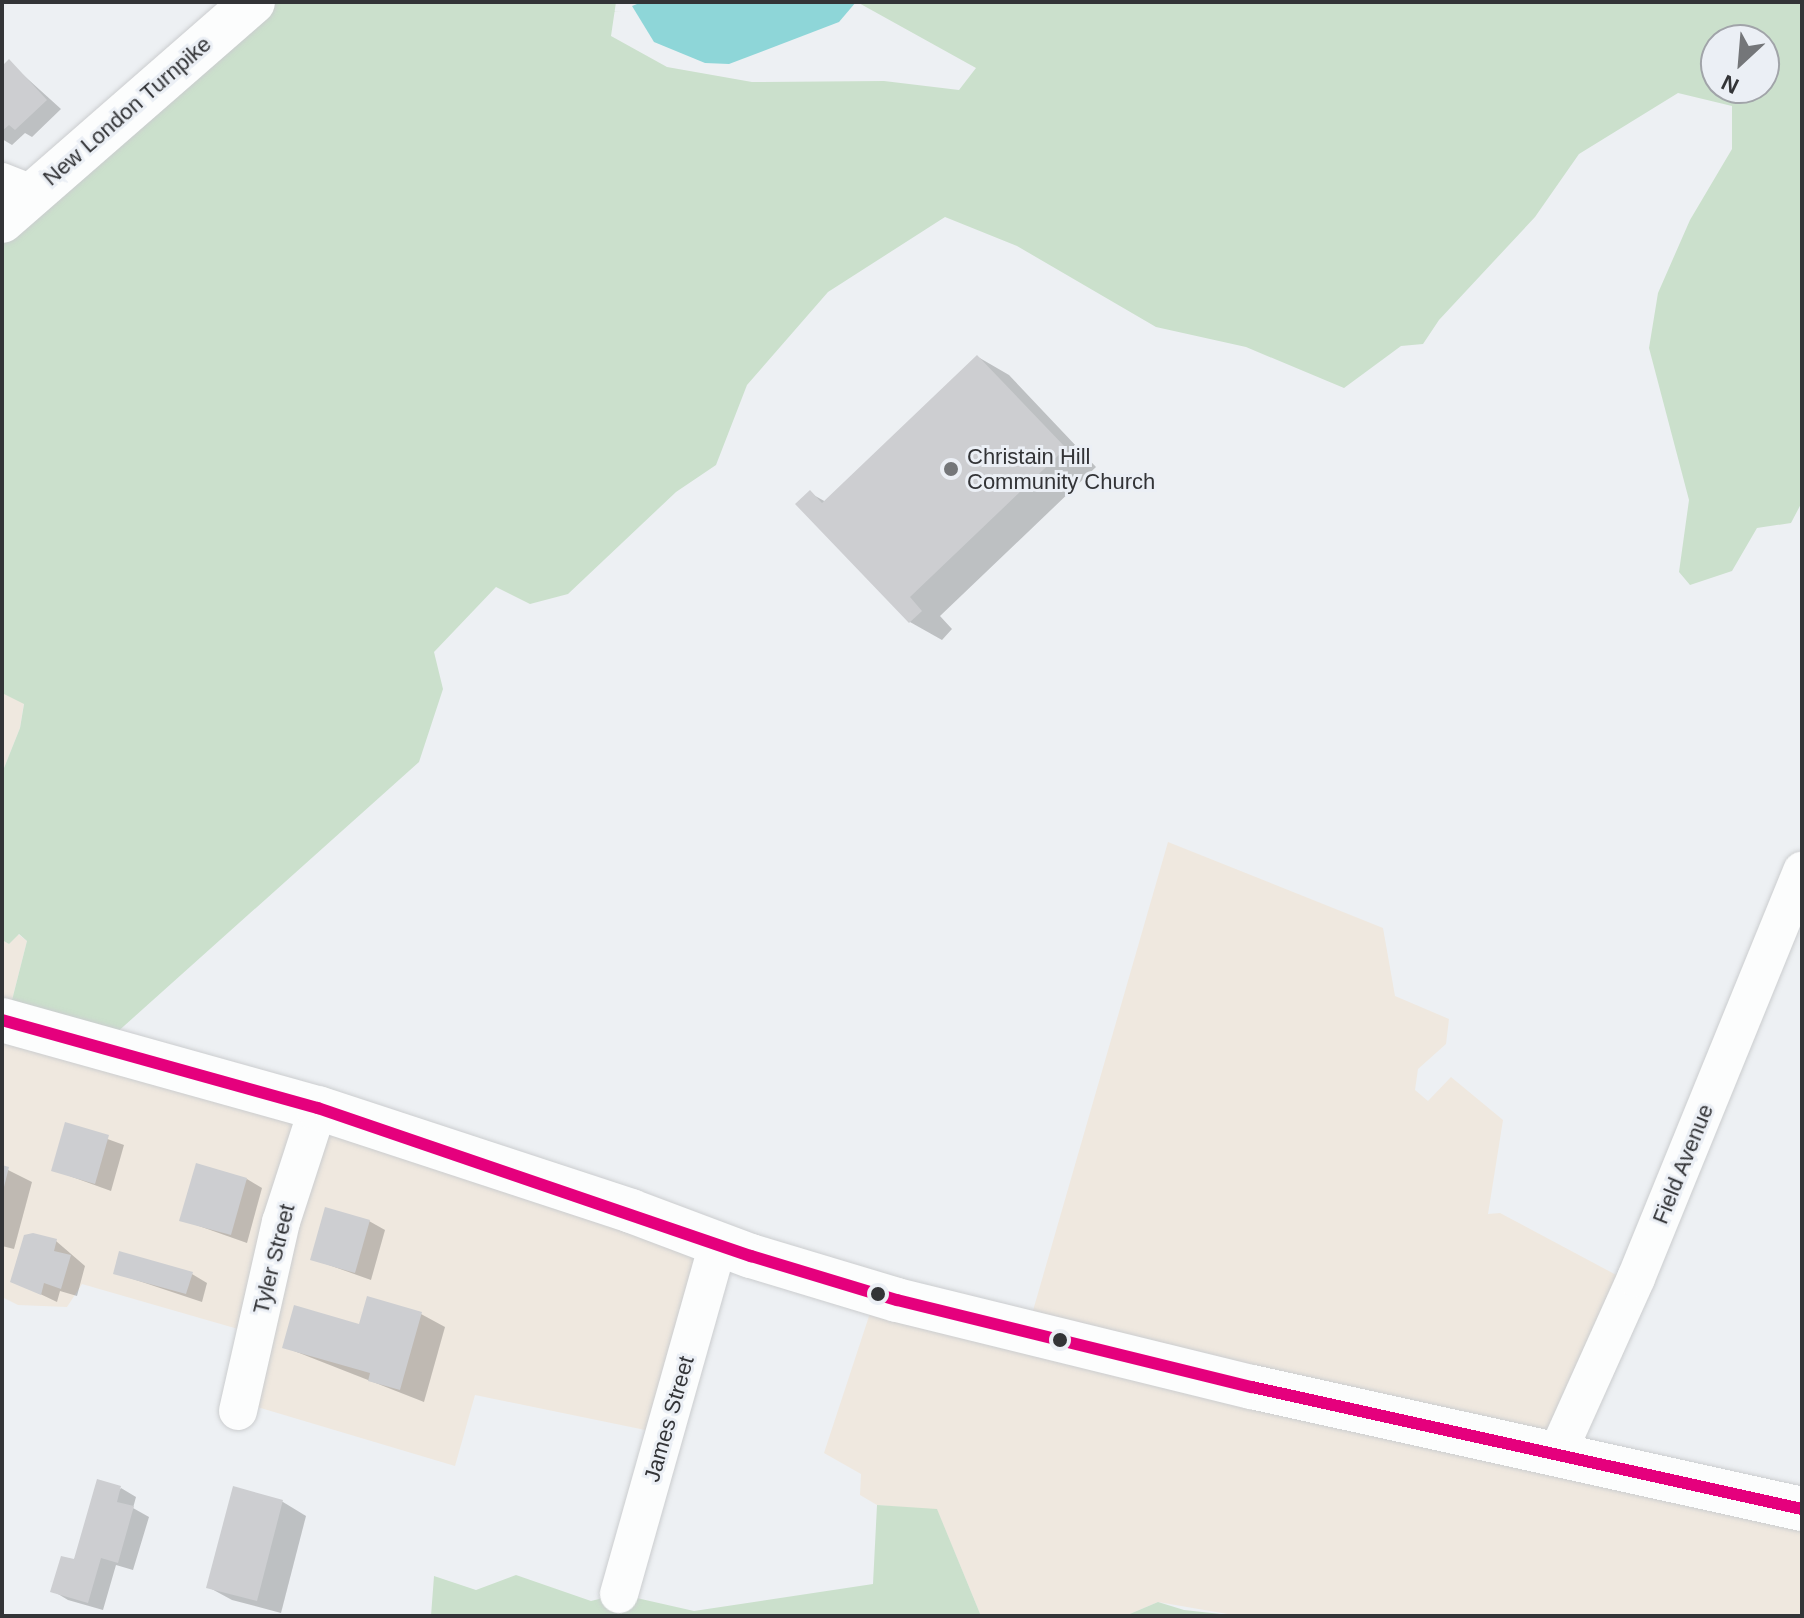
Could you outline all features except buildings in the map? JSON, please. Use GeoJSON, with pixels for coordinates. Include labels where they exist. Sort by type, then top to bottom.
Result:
{"type":"FeatureCollection","features":[{"type":"Feature","properties":{"kind":"main road","name":"New London Turnpike"},"geometry":{"type":"LineString","coordinates":[[12,199],[253,2]]}},
{"type":"Feature","properties":{"kind":"main road"},"geometry":{"type":"LineString","coordinates":[[2,1020],[318,1108],[897,1300],[1802,1509]]}},
{"type":"Feature","properties":{"kind":"street","name":"Field Avenue"},"geometry":{"type":"LineString","coordinates":[[1557,1454],[1636,1278],[1802,871]]}},
{"type":"Feature","properties":{"kind":"street","name":"Tyler Street"},"geometry":{"type":"LineString","coordinates":[[238,1411],[281,1222],[318,1108]]}},
{"type":"Feature","properties":{"kind":"street","name":"James Street"},"geometry":{"type":"LineString","coordinates":[[619,1594],[718,1243]]}},
{"type":"Feature","properties":{"kind":"shaded area"},"geometry":{"type":"Polygon","coordinates":[[[3,693],[24,703],[20,728],[2,773],[3,693]]]}},
{"type":"Feature","properties":{"kind":"shaded area"},"geometry":{"type":"Polygon","coordinates":[[[1168,842],[1383,928],[1395,996],[1449,1019],[1446,1044],[1418,1069],[1415,1090],[1428,1101],[1451,1077],[1503,1120],[1488,1214],[1500,1213],[1635,1285],[1562,1452],[1802,1511],[1802,1616],[1239,1616],[1158,1602],[1125,1616],[981,1616],[937,1510],[877,1505],[860,1495],[861,1474],[824,1453],[873,1304],[1028,1328],[1168,842]]]}},
{"type":"Feature","properties":{"kind":"shaded area"},"geometry":{"type":"Polygon","coordinates":[[[18,934],[27,941],[8,1016],[704,1242],[655,1432],[475,1395],[455,1466],[227,1398],[238,1329],[82,1284],[67,1307],[18,1305],[2,1297],[2,940],[9,944],[18,934]]]}},
{"type":"Feature","properties":{"kind":"green space"},"geometry":{"type":"Polygon","coordinates":[[[259,2],[616,2],[611,36],[667,67],[752,82],[884,81],[959,90],[976,68],[857,2],[1802,2],[1802,502],[1791,523],[1757,528],[1732,571],[1690,585],[1679,572],[1689,500],[1649,348],[1658,293],[1690,220],[1732,149],[1732,106],[1724,104],[1780,104],[1780,24],[1700,24],[1700,98],[1678,93],[1579,154],[1535,217],[1439,320],[1423,344],[1401,346],[1344,388],[1246,347],[1156,327],[1017,246],[945,217],[828,292],[747,385],[716,465],[676,492],[568,594],[530,604],[496,587],[434,652],[443,689],[419,762],[105,1043],[8,1016],[27,941],[19,934],[9,944],[2,940],[2,773],[20,728],[24,704],[2,693],[2,227],[259,2]]]}},
{"type":"Feature","properties":{"kind":"green space"},"geometry":{"type":"Polygon","coordinates":[[[877,1505],[937,1509],[981,1616],[431,1616],[434,1576],[476,1590],[516,1575],[591,1601],[619,1594],[694,1611],[873,1584],[877,1505]]]}},
{"type":"Feature","properties":{"kind":"green space"},"geometry":{"type":"Polygon","coordinates":[[[1158,1602],[1184,1610],[1239,1616],[1125,1616],[1158,1602]]]}},
{"type":"Feature","properties":{"kind":"water"},"geometry":{"type":"Polygon","coordinates":[[[642,2],[856,2],[839,22],[729,64],[705,63],[654,42],[632,6],[642,2]]]}},
{"type":"Feature","properties":{"kind":"transit line"},"geometry":{"type":"LineString","coordinates":[[2,1020],[318,1108],[751,1256],[897,1300],[1252,1387],[1802,1509]]}},
{"type":"Feature","properties":{"kind":"place","name":"Christain Hill Community Church"},"geometry":{"type":"Point","coordinates":[951,469]}}]}
